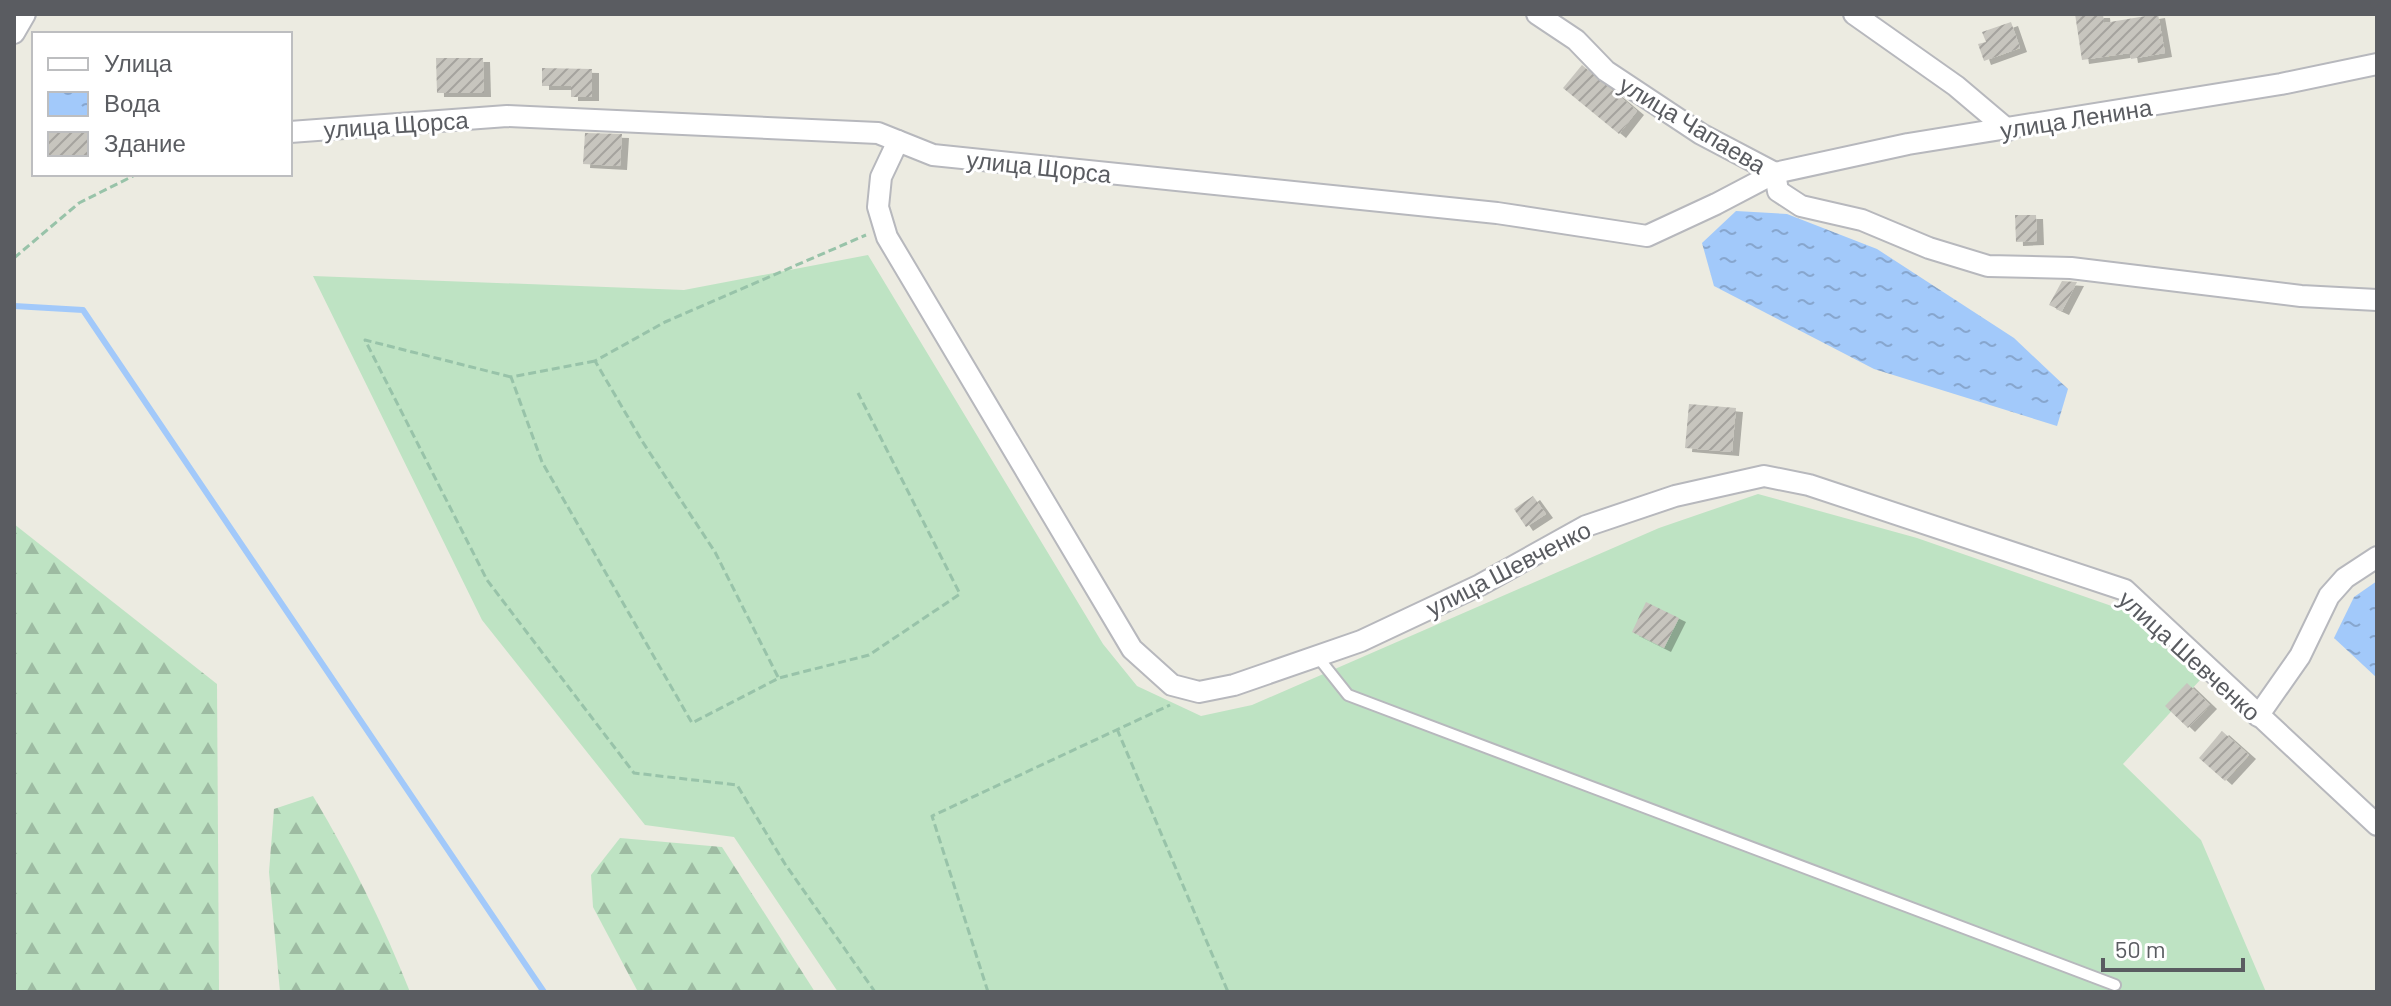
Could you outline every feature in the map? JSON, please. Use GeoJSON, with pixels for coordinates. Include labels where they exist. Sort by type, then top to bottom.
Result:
{"type":"FeatureCollection","features":[{"type":"Feature","properties":{"kind":"street"},"geometry":{"type":"LineString","coordinates":[[14,33],[25,14]]}},
{"type":"Feature","properties":{"kind":"street","name":"улица Чапаева"},"geometry":{"type":"LineString","coordinates":[[1537,14],[1576,40],[1606,71],[1701,134],[1775,173]]}},
{"type":"Feature","properties":{"kind":"street"},"geometry":{"type":"LineString","coordinates":[[1854,14],[1956,86],[2008,130]]}},
{"type":"Feature","properties":{"kind":"street","name":"улица Ленина"},"geometry":{"type":"LineString","coordinates":[[1775,173],[1908,144],[2281,84],[2377,64]]}},
{"type":"Feature","properties":{"kind":"street","name":"улица Щорса"},"geometry":{"type":"LineString","coordinates":[[292,132],[507,116],[878,133],[933,155],[1497,213],[1647,236],[1775,173]]}},
{"type":"Feature","properties":{"kind":"street"},"geometry":{"type":"LineString","coordinates":[[898,141],[881,177],[878,207],[895,251],[1132,649],[1172,685],[1199,692]]}},
{"type":"Feature","properties":{"kind":"street"},"geometry":{"type":"LineString","coordinates":[[1775,173],[1778,191],[1801,206],[1862,220],[1929,248],[1988,266],[2071,268],[2301,296],[2377,300]]}},
{"type":"Feature","properties":{"kind":"street","name":"улица Шевченко"},"geometry":{"type":"LineString","coordinates":[[1199,692],[1234,685],[1361,641],[1480,585],[1586,526],[1675,496],[1764,476],[1809,485],[2125,590],[2377,825]]}},
{"type":"Feature","properties":{"kind":"street"},"geometry":{"type":"LineString","coordinates":[[2258,716],[2300,656],[2329,596],[2345,578],[2377,557]]}},
{"type":"Feature","properties":{"kind":"lane"},"geometry":{"type":"LineString","coordinates":[[1317,656],[1348,695],[2115,985]]}},
{"type":"Feature","properties":{"kind":"path"},"geometry":{"type":"LineString","coordinates":[[14,246],[16,256],[79,203],[133,176]]}},
{"type":"Feature","properties":{"kind":"path"},"geometry":{"type":"LineString","coordinates":[[875,992],[785,864],[737,785],[634,773],[487,580],[365,340],[511,377],[595,361],[665,322],[884,227]]}},
{"type":"Feature","properties":{"kind":"path"},"geometry":{"type":"LineString","coordinates":[[595,361],[642,441],[715,552],[779,678]]}},
{"type":"Feature","properties":{"kind":"path"},"geometry":{"type":"LineString","coordinates":[[511,377],[542,462],[692,723],[779,678],[869,655],[960,594],[858,393]]}},
{"type":"Feature","properties":{"kind":"path"},"geometry":{"type":"LineString","coordinates":[[988,992],[932,816],[1199,692]]}},
{"type":"Feature","properties":{"kind":"path"},"geometry":{"type":"LineString","coordinates":[[1117,729],[1228,992]]}},
{"type":"Feature","properties":{"kind":"green space"},"geometry":{"type":"Polygon","coordinates":[[[868,255],[1103,644],[1137,686],[1201,716],[1252,705],[1659,528],[1758,494],[1917,538],[2126,611],[2201,679],[2123,764],[2201,840],[2266,992],[838,992],[734,837],[645,825],[482,620],[313,276],[684,290],[868,255]]]}},
{"type":"Feature","properties":{"kind":"green space"},"geometry":{"type":"Polygon","coordinates":[[[14,524],[217,684],[219,992],[14,992],[14,524]]]}},
{"type":"Feature","properties":{"kind":"green space"},"geometry":{"type":"Polygon","coordinates":[[[313,796],[366,892],[410,992],[280,992],[269,872],[274,809],[313,796]]]}},
{"type":"Feature","properties":{"kind":"green space"},"geometry":{"type":"Polygon","coordinates":[[[620,838],[722,847],[815,992],[638,992],[593,907],[591,875],[620,838]]]}},
{"type":"Feature","properties":{"kind":"water"},"geometry":{"type":"Polygon","coordinates":[[[1736,211],[1787,214],[1877,249],[2014,338],[2068,389],[2057,426],[1874,369],[1714,286],[1702,243],[1736,211]]]}},
{"type":"Feature","properties":{"kind":"water"},"geometry":{"type":"Polygon","coordinates":[[[2377,581],[2377,678],[2334,638],[2354,597],[2377,581]]]}},
{"type":"Feature","properties":{"kind":"building"},"geometry":{"type":"Polygon","coordinates":[[[2075,14],[2103,14],[2104,23],[2158,14],[2165,53],[2131,59],[2130,53],[2082,60],[2075,14]]]}},
{"type":"Feature","properties":{"kind":"building"},"geometry":{"type":"Polygon","coordinates":[[[2011,22],[2020,48],[1984,61],[1978,44],[1986,42],[1982,32],[2011,22]]]}},
{"type":"Feature","properties":{"kind":"building"},"geometry":{"type":"Polygon","coordinates":[[[436,58],[483,58],[484,93],[437,93],[436,58]]]}},
{"type":"Feature","properties":{"kind":"building"},"geometry":{"type":"Polygon","coordinates":[[[1582,65],[1637,111],[1619,134],[1563,88],[1582,65]]]}},
{"type":"Feature","properties":{"kind":"building"},"geometry":{"type":"Polygon","coordinates":[[[542,68],[592,69],[592,97],[571,97],[571,86],[542,86],[542,68]]]}},
{"type":"Feature","properties":{"kind":"building"},"geometry":{"type":"Polygon","coordinates":[[[585,133],[622,134],[620,166],[583,164],[585,133]]]}},
{"type":"Feature","properties":{"kind":"building"},"geometry":{"type":"Polygon","coordinates":[[[2015,215],[2036,215],[2037,241],[2016,242],[2015,215]]]}},
{"type":"Feature","properties":{"kind":"building"},"geometry":{"type":"Polygon","coordinates":[[[2062,281],[2077,282],[2062,311],[2049,305],[2062,281]]]}},
{"type":"Feature","properties":{"kind":"building"},"geometry":{"type":"Polygon","coordinates":[[[1689,404],[1736,408],[1732,452],[1685,448],[1689,404]]]}},
{"type":"Feature","properties":{"kind":"building"},"geometry":{"type":"Polygon","coordinates":[[[1533,496],[1546,514],[1526,527],[1514,509],[1533,496]]]}},
{"type":"Feature","properties":{"kind":"building"},"geometry":{"type":"Polygon","coordinates":[[[1646,602],[1679,618],[1664,648],[1632,632],[1646,602]]]}},
{"type":"Feature","properties":{"kind":"building"},"geometry":{"type":"Polygon","coordinates":[[[2187,683],[2210,705],[2188,728],[2165,706],[2187,683]]]}},
{"type":"Feature","properties":{"kind":"building"},"geometry":{"type":"Polygon","coordinates":[[[2222,731],[2249,755],[2225,781],[2199,758],[2222,731]]]}},
{"type":"Feature","properties":{"kind":"waterway"},"geometry":{"type":"LineString","coordinates":[[14,306],[83,310],[544,992]]}}]}
